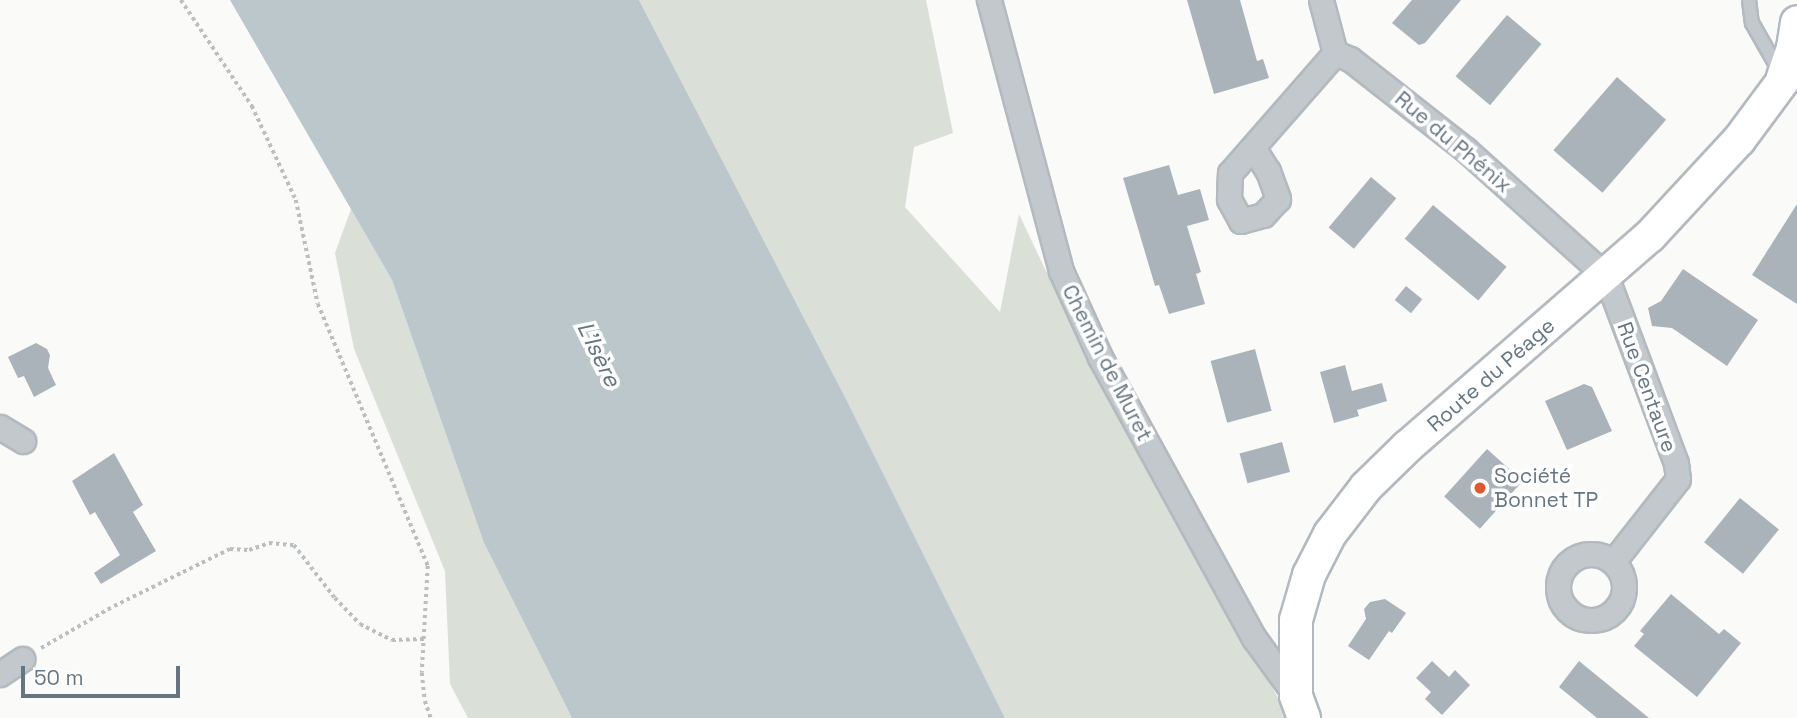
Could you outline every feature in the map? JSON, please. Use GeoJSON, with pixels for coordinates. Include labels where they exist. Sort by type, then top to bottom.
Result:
{"type":"FeatureCollection","features":[{"type":"Feature","properties":{"kind":"street","name":"Chemin de Muret"},"geometry":{"type":"LineString","coordinates":[[989,0],[1061,271],[1100,356],[1254,638],[1300,707]]}},
{"type":"Feature","properties":{"kind":"street"},"geometry":{"type":"LineString","coordinates":[[1254,149],[1335,53],[1321,0]]}},
{"type":"Feature","properties":{"kind":"street","name":"Route du Péage"},"geometry":{"type":"LineString","coordinates":[[1300,707],[1296,620],[1308,575],[1330,534],[1366,488],[1408,447],[1606,276],[1692,193],[1792,77],[1797,22]]}},
{"type":"Feature","properties":{"kind":"street","name":"Rue du Phénix"},"geometry":{"type":"LineString","coordinates":[[1335,53],[1350,59],[1466,150],[1606,276]]}},
{"type":"Feature","properties":{"kind":"street","name":"Rue Centaure"},"geometry":{"type":"LineString","coordinates":[[1606,276],[1675,463],[1678,479],[1613,562]]}},
{"type":"Feature","properties":{"kind":"street"},"geometry":{"type":"LineString","coordinates":[[0,427],[23,441]]}},
{"type":"Feature","properties":{"kind":"street"},"geometry":{"type":"LineString","coordinates":[[0,674],[22,659]]}},
{"type":"Feature","properties":{"kind":"lane"},"geometry":{"type":"LineString","coordinates":[[1749,0],[1752,23],[1792,77]]}},
{"type":"Feature","properties":{"kind":"path"},"geometry":{"type":"LineString","coordinates":[[181,0],[252,106],[296,200],[318,303],[428,566],[422,673],[425,701],[431,718]]}},
{"type":"Feature","properties":{"kind":"path"},"geometry":{"type":"LineString","coordinates":[[22,659],[114,606],[230,550],[249,550],[269,543],[294,545],[335,598],[360,624],[392,640],[424,639]]}},
{"type":"Feature","properties":{"kind":"shaded area"},"geometry":{"type":"Polygon","coordinates":[[[639,0],[926,0],[953,133],[914,147],[905,207],[1000,312],[1019,214],[1045,269],[1289,718],[1005,718],[847,401],[639,0]]]}},
{"type":"Feature","properties":{"kind":"shaded area"},"geometry":{"type":"Polygon","coordinates":[[[351,209],[392,280],[484,543],[572,718],[468,718],[450,684],[445,571],[354,349],[335,253],[351,209]]]}},
{"type":"Feature","properties":{"kind":"water","name":"L'Isère"},"geometry":{"type":"Polygon","coordinates":[[[230,0],[639,0],[847,401],[1005,718],[572,718],[484,543],[392,280],[230,0]]]}},
{"type":"Feature","properties":{"kind":"building"},"geometry":{"type":"Polygon","coordinates":[[[1187,0],[1240,0],[1257,61],[1263,59],[1269,78],[1214,94],[1187,0]]]}},
{"type":"Feature","properties":{"kind":"building"},"geometry":{"type":"Polygon","coordinates":[[[1412,0],[1461,0],[1425,43],[1419,45],[1392,23],[1412,0]]]}},
{"type":"Feature","properties":{"kind":"building"},"geometry":{"type":"Polygon","coordinates":[[[1507,15],[1541,44],[1490,105],[1456,76],[1507,15]]]}},
{"type":"Feature","properties":{"kind":"building"},"geometry":{"type":"Polygon","coordinates":[[[1617,77],[1666,120],[1602,193],[1553,150],[1617,77]]]}},
{"type":"Feature","properties":{"kind":"building"},"geometry":{"type":"Polygon","coordinates":[[[1169,165],[1178,195],[1200,189],[1209,220],[1187,226],[1201,272],[1196,274],[1205,304],[1169,314],[1159,285],[1155,286],[1123,178],[1169,165]]]}},
{"type":"Feature","properties":{"kind":"building"},"geometry":{"type":"Polygon","coordinates":[[[1371,177],[1396,198],[1354,249],[1329,228],[1371,177]]]}},
{"type":"Feature","properties":{"kind":"building"},"geometry":{"type":"Polygon","coordinates":[[[1797,204],[1797,304],[1752,275],[1797,204]]]}},
{"type":"Feature","properties":{"kind":"building"},"geometry":{"type":"Polygon","coordinates":[[[1433,205],[1507,267],[1478,300],[1405,239],[1433,205]]]}},
{"type":"Feature","properties":{"kind":"building"},"geometry":{"type":"Polygon","coordinates":[[[1683,269],[1758,320],[1727,366],[1672,328],[1652,326],[1648,308],[1661,301],[1683,269]]]}},
{"type":"Feature","properties":{"kind":"building"},"geometry":{"type":"Polygon","coordinates":[[[1406,286],[1422,299],[1411,313],[1395,300],[1406,286]]]}},
{"type":"Feature","properties":{"kind":"building"},"geometry":{"type":"Polygon","coordinates":[[[36,343],[47,349],[50,355],[48,368],[56,385],[34,397],[24,376],[18,378],[8,357],[36,343]]]}},
{"type":"Feature","properties":{"kind":"building"},"geometry":{"type":"Polygon","coordinates":[[[1255,349],[1272,411],[1227,423],[1211,361],[1255,349]]]}},
{"type":"Feature","properties":{"kind":"building"},"geometry":{"type":"Polygon","coordinates":[[[1345,365],[1352,391],[1382,383],[1387,401],[1357,410],[1359,416],[1334,423],[1320,372],[1345,365]]]}},
{"type":"Feature","properties":{"kind":"building"},"geometry":{"type":"Polygon","coordinates":[[[1584,384],[1592,387],[1612,431],[1567,450],[1545,401],[1584,384]]]}},
{"type":"Feature","properties":{"kind":"building"},"geometry":{"type":"Polygon","coordinates":[[[1282,442],[1290,472],[1248,483],[1239,453],[1282,442]]]}},
{"type":"Feature","properties":{"kind":"building"},"geometry":{"type":"Polygon","coordinates":[[[1487,449],[1523,481],[1480,529],[1444,497],[1487,449]]]}},
{"type":"Feature","properties":{"kind":"building"},"geometry":{"type":"Polygon","coordinates":[[[114,453],[143,505],[133,512],[156,551],[101,584],[94,573],[120,555],[95,512],[90,515],[72,481],[114,453]]]}},
{"type":"Feature","properties":{"kind":"building"},"geometry":{"type":"Polygon","coordinates":[[[1740,498],[1779,529],[1743,574],[1704,542],[1740,498]]]}},
{"type":"Feature","properties":{"kind":"building"},"geometry":{"type":"Polygon","coordinates":[[[1671,594],[1719,634],[1724,629],[1741,643],[1697,697],[1634,646],[1644,634],[1640,631],[1671,594]]]}},
{"type":"Feature","properties":{"kind":"building"},"geometry":{"type":"Polygon","coordinates":[[[1385,599],[1406,613],[1392,633],[1389,631],[1369,660],[1348,646],[1366,619],[1364,609],[1370,602],[1385,599]]]}},
{"type":"Feature","properties":{"kind":"building"},"geometry":{"type":"Polygon","coordinates":[[[1432,661],[1449,677],[1455,670],[1470,685],[1442,715],[1425,699],[1431,692],[1416,678],[1432,661]]]}},
{"type":"Feature","properties":{"kind":"building"},"geometry":{"type":"Polygon","coordinates":[[[1579,661],[1649,718],[1597,718],[1559,687],[1579,661]]]}},
{"type":"Feature","properties":{"kind":"place","name":"Société Bonnet TP"},"geometry":{"type":"Point","coordinates":[1480,488]}}]}
